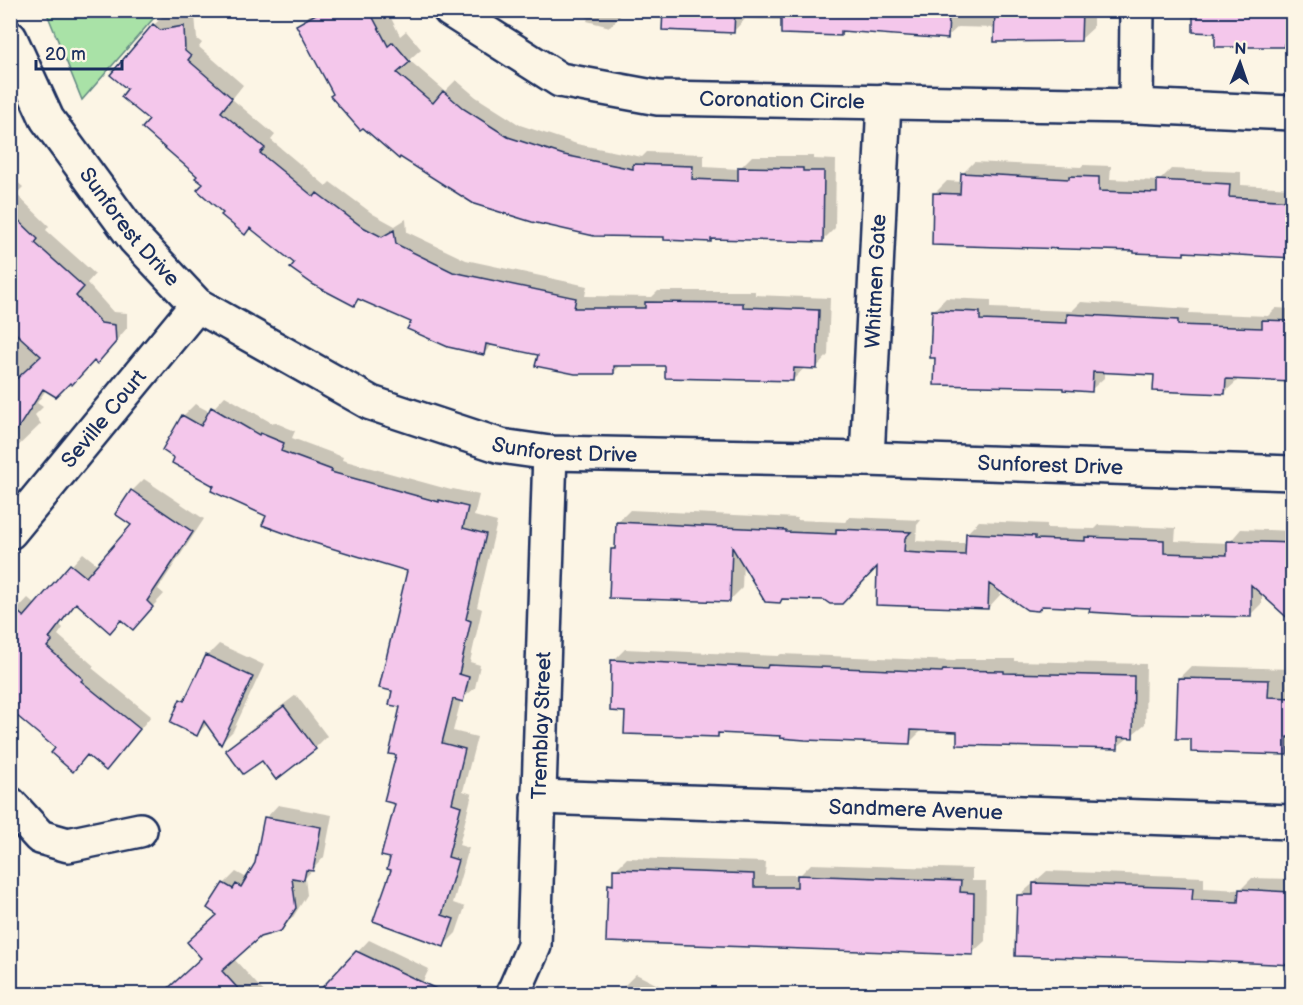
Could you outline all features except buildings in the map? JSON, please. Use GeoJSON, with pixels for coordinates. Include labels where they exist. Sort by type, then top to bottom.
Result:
{"type":"FeatureCollection","features":[{"type":"Feature","properties":{"kind":"street","name":"Coronation Circle"},"geometry":{"type":"LineString","coordinates":[[450,10],[560,80],[658,98],[1136,106],[1293,113]]}},
{"type":"Feature","properties":{"kind":"street"},"geometry":{"type":"LineString","coordinates":[[1136,106],[1137,10]]}},
{"type":"Feature","properties":{"kind":"street","name":"Sunforest Drive"},"geometry":{"type":"LineString","coordinates":[[10,38],[46,119],[135,239],[197,305],[371,403],[501,446],[550,453],[867,459],[1293,473]]}},
{"type":"Feature","properties":{"kind":"street","name":"Whitmen Gate"},"geometry":{"type":"LineString","coordinates":[[867,459],[885,101]]}},
{"type":"Feature","properties":{"kind":"street","name":"Seville Court"},"geometry":{"type":"LineString","coordinates":[[10,532],[197,305]]}},
{"type":"Feature","properties":{"kind":"street","name":"Tremblay Street"},"geometry":{"type":"LineString","coordinates":[[513,994],[534,946],[550,453]]}},
{"type":"Feature","properties":{"kind":"street","name":"Sandmere Avenue"},"geometry":{"type":"LineString","coordinates":[[538,797],[1293,822]]}},
{"type":"Feature","properties":{"kind":"street"},"geometry":{"type":"LineString","coordinates":[[10,804],[40,837],[68,845],[140,831]]}},
{"type":"Feature","properties":{"kind":"green space"},"geometry":{"type":"Polygon","coordinates":[[[46,11],[160,11],[82,100],[46,11]]]}}]}
